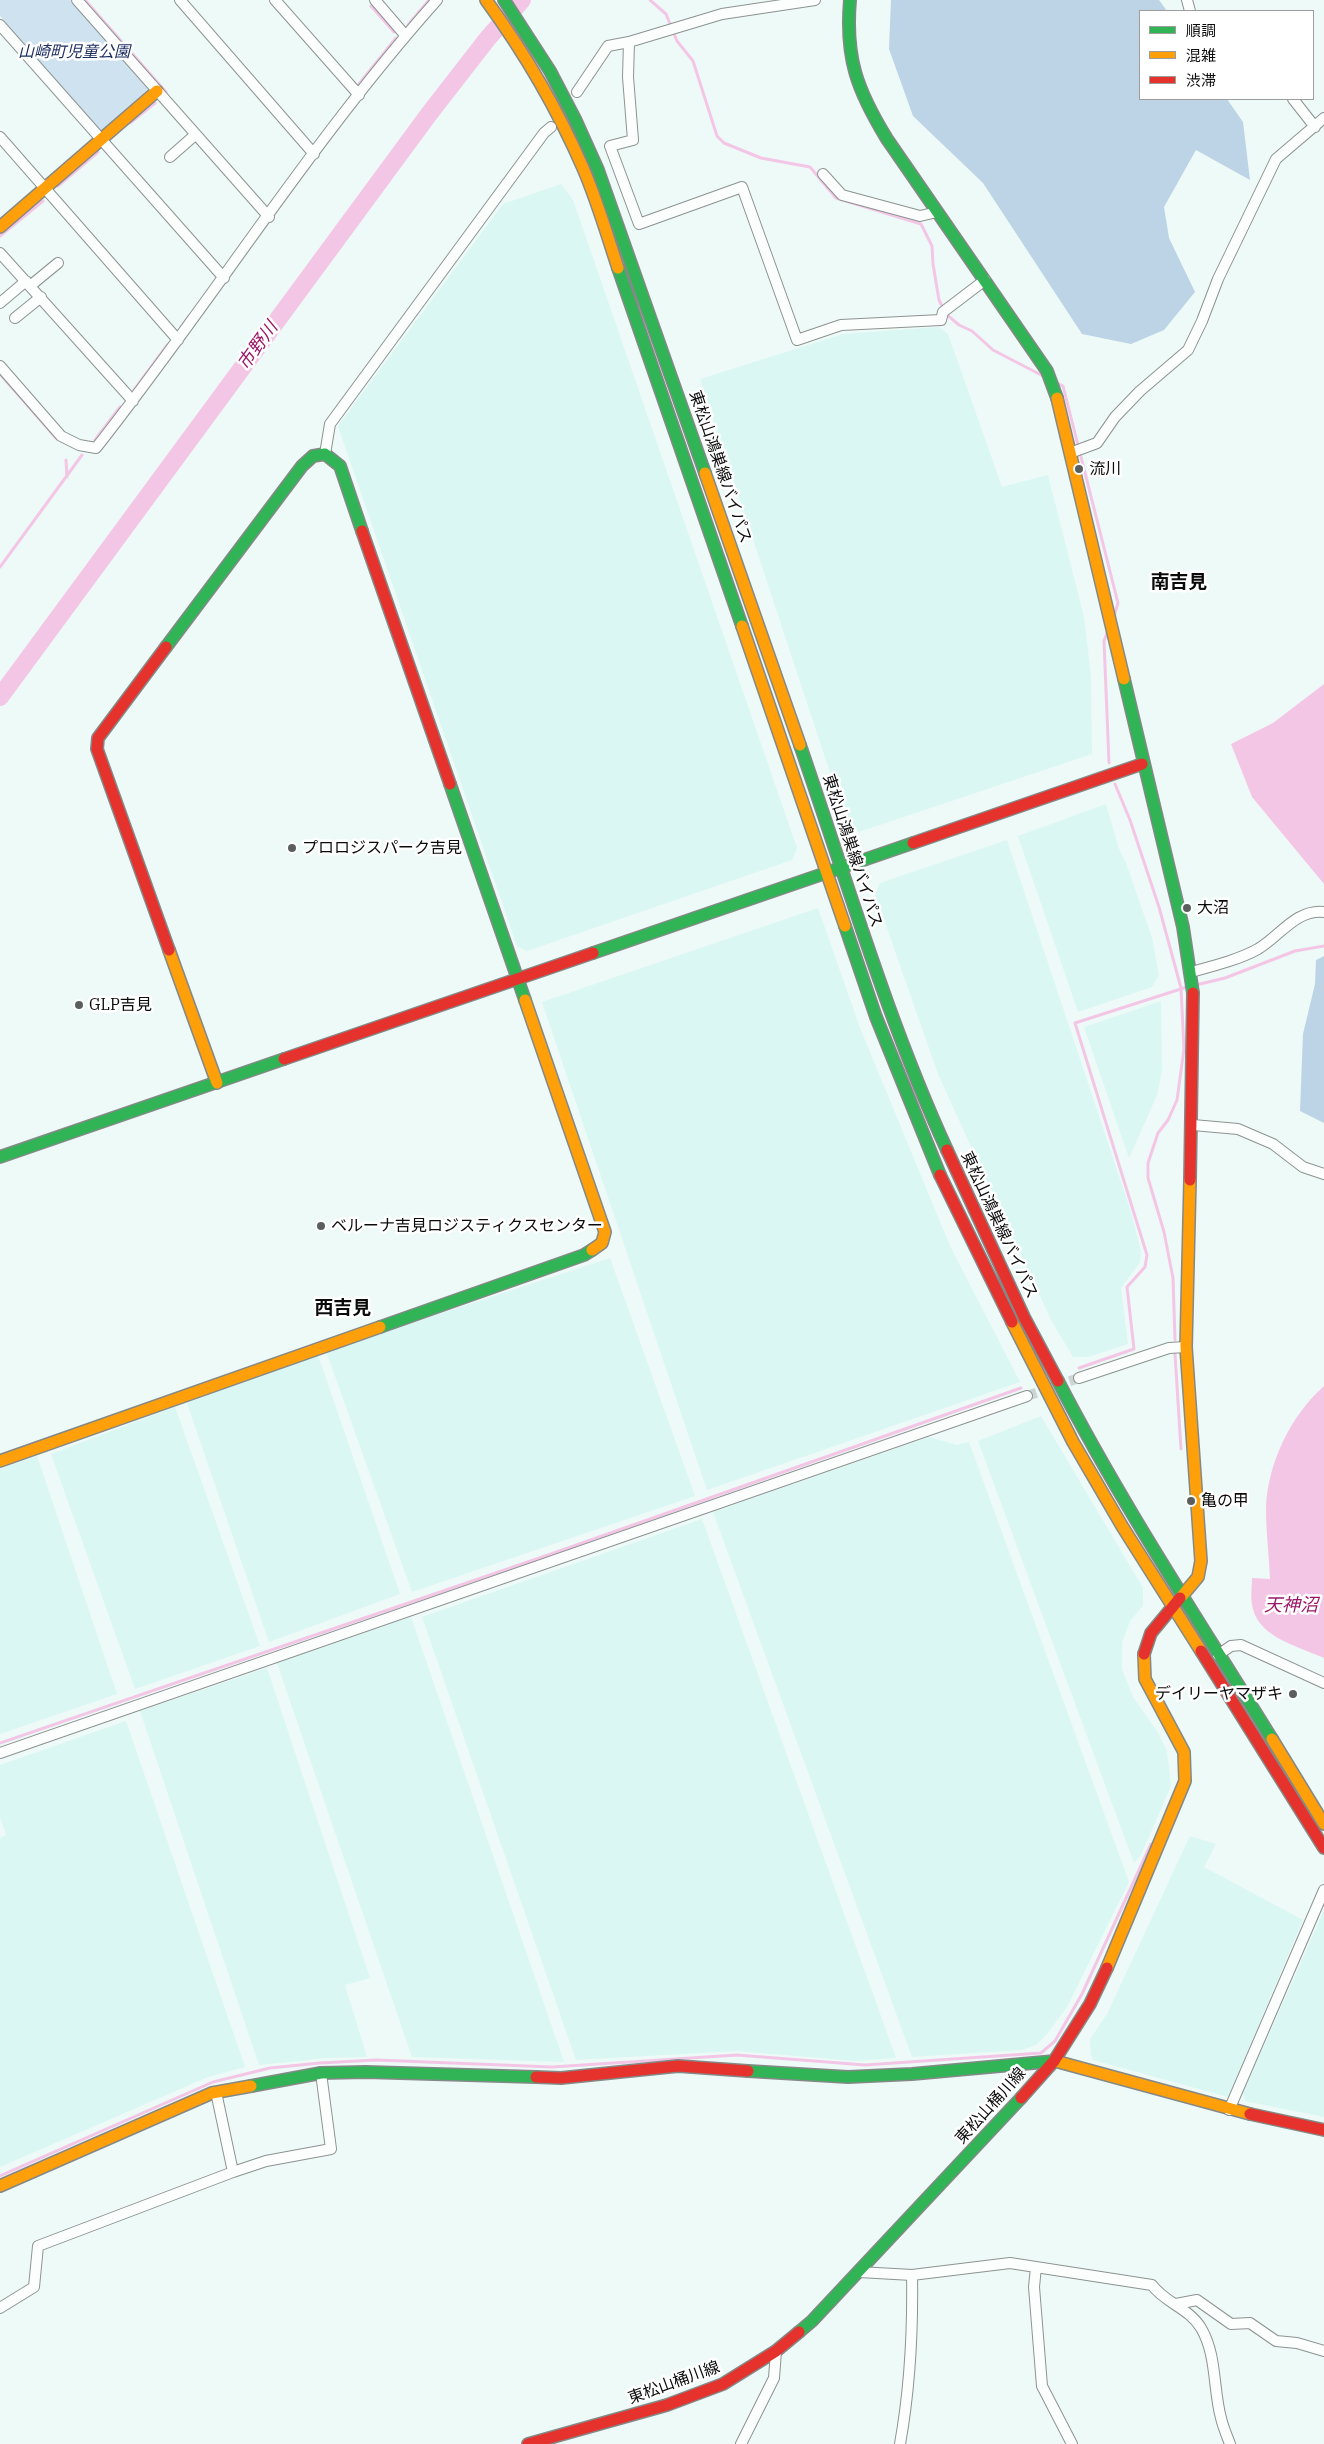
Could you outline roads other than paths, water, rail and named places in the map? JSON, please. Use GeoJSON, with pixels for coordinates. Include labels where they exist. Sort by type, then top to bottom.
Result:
{"type":"FeatureCollection","features":[{"type":"Feature","properties":{"kind":"street"},"geometry":{"type":"LineString","coordinates":[[77,0],[269,217]]}},
{"type":"Feature","properties":{"kind":"street"},"geometry":{"type":"LineString","coordinates":[[180,0],[314,154]]}},
{"type":"Feature","properties":{"kind":"street"},"geometry":{"type":"LineString","coordinates":[[276,0],[359,95]]}},
{"type":"Feature","properties":{"kind":"street"},"geometry":{"type":"LineString","coordinates":[[375,0],[406,35]]}},
{"type":"Feature","properties":{"kind":"street"},"geometry":{"type":"LineString","coordinates":[[0,366],[61,436],[80,445],[96,448],[133,401],[314,154],[406,35],[437,0]]}},
{"type":"Feature","properties":{"kind":"street","name":"東松山鴻巣線バイパス"},"geometry":{"type":"LineString","coordinates":[[486,0],[532,66],[550,98],[584,170],[701,504],[826,874],[876,1017],[909,1102],[989,1278],[1073,1442],[1122,1526],[1324,1848]]}},
{"type":"Feature","properties":{"kind":"street","name":"東松山鴻巣線バイパス"},"geometry":{"type":"LineString","coordinates":[[504,0],[560,85],[586,139],[609,197],[841,868],[873,968],[926,1106],[1024,1317],[1084,1430],[1182,1596],[1321,1820]]}},
{"type":"Feature","properties":{"kind":"street"},"geometry":{"type":"LineString","coordinates":[[577,92],[608,46],[629,42],[722,14],[815,0]]}},
{"type":"Feature","properties":{"kind":"street","name":"東松山桶川線"},"geometry":{"type":"LineString","coordinates":[[528,2444],[667,2405],[723,2384],[776,2351],[812,2321],[1054,2061],[1094,1995],[1125,1929],[1185,1781],[1184,1752],[1146,1679],[1144,1656],[1151,1633],[1198,1577],[1201,1561],[1186,1347],[1193,1126],[1194,1012],[1191,972],[1168,858],[1142,764],[1054,387],[1047,371],[937,212],[874,116],[859,86],[847,41],[850,0]]}},
{"type":"Feature","properties":{"kind":"street"},"geometry":{"type":"LineString","coordinates":[[0,25],[224,278]]}},
{"type":"Feature","properties":{"kind":"street"},"geometry":{"type":"LineString","coordinates":[[629,42],[628,77],[634,140],[610,146],[639,224],[742,187],[798,340],[841,325],[941,320],[943,312],[985,280]]}},
{"type":"Feature","properties":{"kind":"street"},"geometry":{"type":"LineString","coordinates":[[0,227],[99,139],[157,91]]}},
{"type":"Feature","properties":{"kind":"street"},"geometry":{"type":"LineString","coordinates":[[1293,100],[1315,127]]}},
{"type":"Feature","properties":{"kind":"street"},"geometry":{"type":"LineString","coordinates":[[1070,453],[1097,443],[1115,417],[1140,391],[1188,350],[1202,322],[1218,279],[1276,159],[1324,118]]}},
{"type":"Feature","properties":{"kind":"street"},"geometry":{"type":"LineString","coordinates":[[325,454],[330,424],[544,133],[551,127]]}},
{"type":"Feature","properties":{"kind":"street"},"geometry":{"type":"LineString","coordinates":[[170,157],[195,135]]}},
{"type":"Feature","properties":{"kind":"street"},"geometry":{"type":"LineString","coordinates":[[0,137],[178,340]]}},
{"type":"Feature","properties":{"kind":"street"},"geometry":{"type":"LineString","coordinates":[[823,174],[842,195],[920,216],[937,212]]}},
{"type":"Feature","properties":{"kind":"street"},"geometry":{"type":"LineString","coordinates":[[0,253],[133,401]]}},
{"type":"Feature","properties":{"kind":"street"},"geometry":{"type":"LineString","coordinates":[[0,303],[58,262]]}},
{"type":"Feature","properties":{"kind":"street"},"geometry":{"type":"LineString","coordinates":[[15,318],[41,297]]}},
{"type":"Feature","properties":{"kind":"street"},"geometry":{"type":"LineString","coordinates":[[0,1461],[584,1255],[602,1243],[605,1232],[340,466],[333,458],[325,454],[313,456],[302,466],[98,738],[97,749],[217,1083]]}},
{"type":"Feature","properties":{"kind":"street"},"geometry":{"type":"LineString","coordinates":[[0,1157],[519,980],[616,944],[826,874],[1142,764]]}},
{"type":"Feature","properties":{"kind":"street"},"geometry":{"type":"LineString","coordinates":[[1191,972],[1218,965],[1257,949],[1295,919],[1312,911],[1324,912]]}},
{"type":"Feature","properties":{"kind":"street"},"geometry":{"type":"LineString","coordinates":[[1193,1126],[1238,1129],[1273,1144],[1303,1168],[1324,1174]]}},
{"type":"Feature","properties":{"kind":"street"},"geometry":{"type":"LineString","coordinates":[[1079,1378],[1169,1348],[1186,1347]]}},
{"type":"Feature","properties":{"kind":"street"},"geometry":{"type":"LineString","coordinates":[[0,1753],[1027,1396]]}},
{"type":"Feature","properties":{"kind":"street"},"geometry":{"type":"LineString","coordinates":[[1218,1655],[1231,1646],[1241,1645],[1324,1683]]}},
{"type":"Feature","properties":{"kind":"street"},"geometry":{"type":"LineString","coordinates":[[1321,1820],[1324,1804]]}},
{"type":"Feature","properties":{"kind":"street"},"geometry":{"type":"LineString","coordinates":[[1229,2110],[1324,1890]]}},
{"type":"Feature","properties":{"kind":"street"},"geometry":{"type":"LineString","coordinates":[[0,2186],[216,2092],[321,2073],[366,2072],[561,2078],[678,2066],[848,2077],[912,2074],[1054,2061],[1229,2110],[1324,2130]]}},
{"type":"Feature","properties":{"kind":"street"},"geometry":{"type":"LineString","coordinates":[[0,2308],[34,2287],[38,2246],[266,2161],[331,2149],[321,2073]]}},
{"type":"Feature","properties":{"kind":"street"},"geometry":{"type":"LineString","coordinates":[[216,2092],[233,2172]]}},
{"type":"Feature","properties":{"kind":"street"},"geometry":{"type":"LineString","coordinates":[[859,2272],[912,2275],[1010,2263],[1152,2285],[1158,2293],[1176,2304],[1196,2321],[1207,2338],[1216,2380],[1220,2418],[1230,2444]]}},
{"type":"Feature","properties":{"kind":"street"},"geometry":{"type":"LineString","coordinates":[[1036,2267],[1034,2287],[1042,2386],[1072,2444]]}},
{"type":"Feature","properties":{"kind":"street"},"geometry":{"type":"LineString","coordinates":[[900,2444],[907,2406],[913,2324],[912,2275]]}},
{"type":"Feature","properties":{"kind":"street"},"geometry":{"type":"LineString","coordinates":[[1176,2304],[1197,2300],[1231,2324],[1250,2323],[1276,2341],[1297,2343],[1324,2351]]}},
{"type":"Feature","properties":{"kind":"street"},"geometry":{"type":"LineString","coordinates":[[741,2444],[774,2378],[776,2351]]}},
{"type":"Feature","properties":{"kind":"water"},"geometry":{"type":"Polygon","coordinates":[[[1324,684],[1324,884],[1252,797],[1231,744],[1273,723],[1324,684]]]}},
{"type":"Feature","properties":{"kind":"water","name":"天神沼"},"geometry":{"type":"Polygon","coordinates":[[[1324,1386],[1324,1658],[1272,1634],[1257,1619],[1251,1597],[1252,1578],[1270,1579],[1266,1509],[1267,1492],[1276,1458],[1291,1426],[1301,1411],[1324,1386]]]}},
{"type":"Feature","properties":{"kind":"waterway"},"geometry":{"type":"LineString","coordinates":[[85,0],[166,92]]}},
{"type":"Feature","properties":{"kind":"waterway"},"geometry":{"type":"LineString","coordinates":[[408,25],[429,0]]}},
{"type":"Feature","properties":{"kind":"waterway","name":"市野川"},"geometry":{"type":"LineString","coordinates":[[0,697],[429,114],[488,38],[522,0]]}},
{"type":"Feature","properties":{"kind":"waterway"},"geometry":{"type":"LineString","coordinates":[[650,0],[666,14],[677,41],[693,61],[717,136],[724,143],[761,158],[810,167],[836,198],[921,224],[932,246],[939,300],[943,308]]}},
{"type":"Feature","properties":{"kind":"waterway"},"geometry":{"type":"LineString","coordinates":[[371,6],[394,32]]}},
{"type":"Feature","properties":{"kind":"waterway"},"geometry":{"type":"LineString","coordinates":[[359,84],[396,38]]}},
{"type":"Feature","properties":{"kind":"waterway"},"geometry":{"type":"LineString","coordinates":[[130,123],[155,103]]}},
{"type":"Feature","properties":{"kind":"waterway"},"geometry":{"type":"LineString","coordinates":[[58,186],[98,152]]}},
{"type":"Feature","properties":{"kind":"waterway"},"geometry":{"type":"LineString","coordinates":[[0,236],[43,201]]}},
{"type":"Feature","properties":{"kind":"waterway"},"geometry":{"type":"LineString","coordinates":[[946,314],[959,325],[972,331],[993,350],[1045,377]]}},
{"type":"Feature","properties":{"kind":"waterway"},"geometry":{"type":"LineString","coordinates":[[181,327],[189,316]]}},
{"type":"Feature","properties":{"kind":"waterway"},"geometry":{"type":"LineString","coordinates":[[134,390],[168,344]]}},
{"type":"Feature","properties":{"kind":"waterway"},"geometry":{"type":"LineString","coordinates":[[0,374],[56,438]]}},
{"type":"Feature","properties":{"kind":"waterway"},"geometry":{"type":"LineString","coordinates":[[1057,383],[1063,386],[1118,603],[1114,616]]}},
{"type":"Feature","properties":{"kind":"waterway"},"geometry":{"type":"LineString","coordinates":[[95,440],[120,407]]}},
{"type":"Feature","properties":{"kind":"waterway"},"geometry":{"type":"LineString","coordinates":[[0,567],[82,455]]}},
{"type":"Feature","properties":{"kind":"waterway"},"geometry":{"type":"LineString","coordinates":[[66,460],[67,477]]}},
{"type":"Feature","properties":{"kind":"waterway"},"geometry":{"type":"LineString","coordinates":[[1107,633],[1104,641],[1109,763]]}},
{"type":"Feature","properties":{"kind":"waterway"},"geometry":{"type":"LineString","coordinates":[[1115,784],[1130,820],[1159,907],[1181,988],[1184,1049],[1177,1100],[1168,1120],[1158,1133],[1148,1163],[1148,1178],[1164,1232],[1173,1278],[1175,1340]]}},
{"type":"Feature","properties":{"kind":"waterway"},"geometry":{"type":"LineString","coordinates":[[1196,985],[1225,978],[1295,951],[1324,946]]}},
{"type":"Feature","properties":{"kind":"waterway"},"geometry":{"type":"LineString","coordinates":[[1079,1368],[1134,1349],[1127,1287],[1145,1267],[1147,1255],[1075,1023],[1187,987]]}},
{"type":"Feature","properties":{"kind":"waterway"},"geometry":{"type":"LineString","coordinates":[[1175,1354],[1181,1449]]}},
{"type":"Feature","properties":{"kind":"waterway"},"geometry":{"type":"LineString","coordinates":[[0,1743],[551,1554],[1021,1388]]}},
{"type":"Feature","properties":{"kind":"waterway"},"geometry":{"type":"LineString","coordinates":[[0,2176],[213,2082],[270,2068],[376,2060],[552,2067],[737,2055],[865,2065],[1041,2053],[1055,2041],[1082,1994],[1151,1844]]}},
{"type":"Feature","properties":{"kind":"tunnel"},"geometry":{"type":"LineString","coordinates":[[1027,1396],[1079,1378]]}},
{"type":"Feature","properties":{"kind":"place","name":"流川"},"geometry":{"type":"Point","coordinates":[1079,469]}},
{"type":"Feature","properties":{"kind":"place","name":"プロロジスパーク吉見"},"geometry":{"type":"Point","coordinates":[292,848]}},
{"type":"Feature","properties":{"kind":"place","name":"大沼"},"geometry":{"type":"Point","coordinates":[1187,908]}},
{"type":"Feature","properties":{"kind":"place","name":"GLP吉見"},"geometry":{"type":"Point","coordinates":[79,1005]}},
{"type":"Feature","properties":{"kind":"place","name":"ベルーナ吉見ロジスティクスセンター"},"geometry":{"type":"Point","coordinates":[321,1226]}},
{"type":"Feature","properties":{"kind":"place","name":"亀の甲"},"geometry":{"type":"Point","coordinates":[1191,1501]}},
{"type":"Feature","properties":{"kind":"place","name":"デイリーヤマザキ"},"geometry":{"type":"Point","coordinates":[1293,1694]}},
{"type":"Feature","properties":{"kind":"district","name":"南吉見"},"geometry":{"type":"Point","coordinates":[1179,583]}},
{"type":"Feature","properties":{"kind":"district","name":"西吉見"},"geometry":{"type":"Point","coordinates":[343,1309]}},
{"type":"Feature","properties":{"kind":"park label","name":"山崎町児童公園"},"geometry":{"type":"Point","coordinates":[74,52]}}]}
